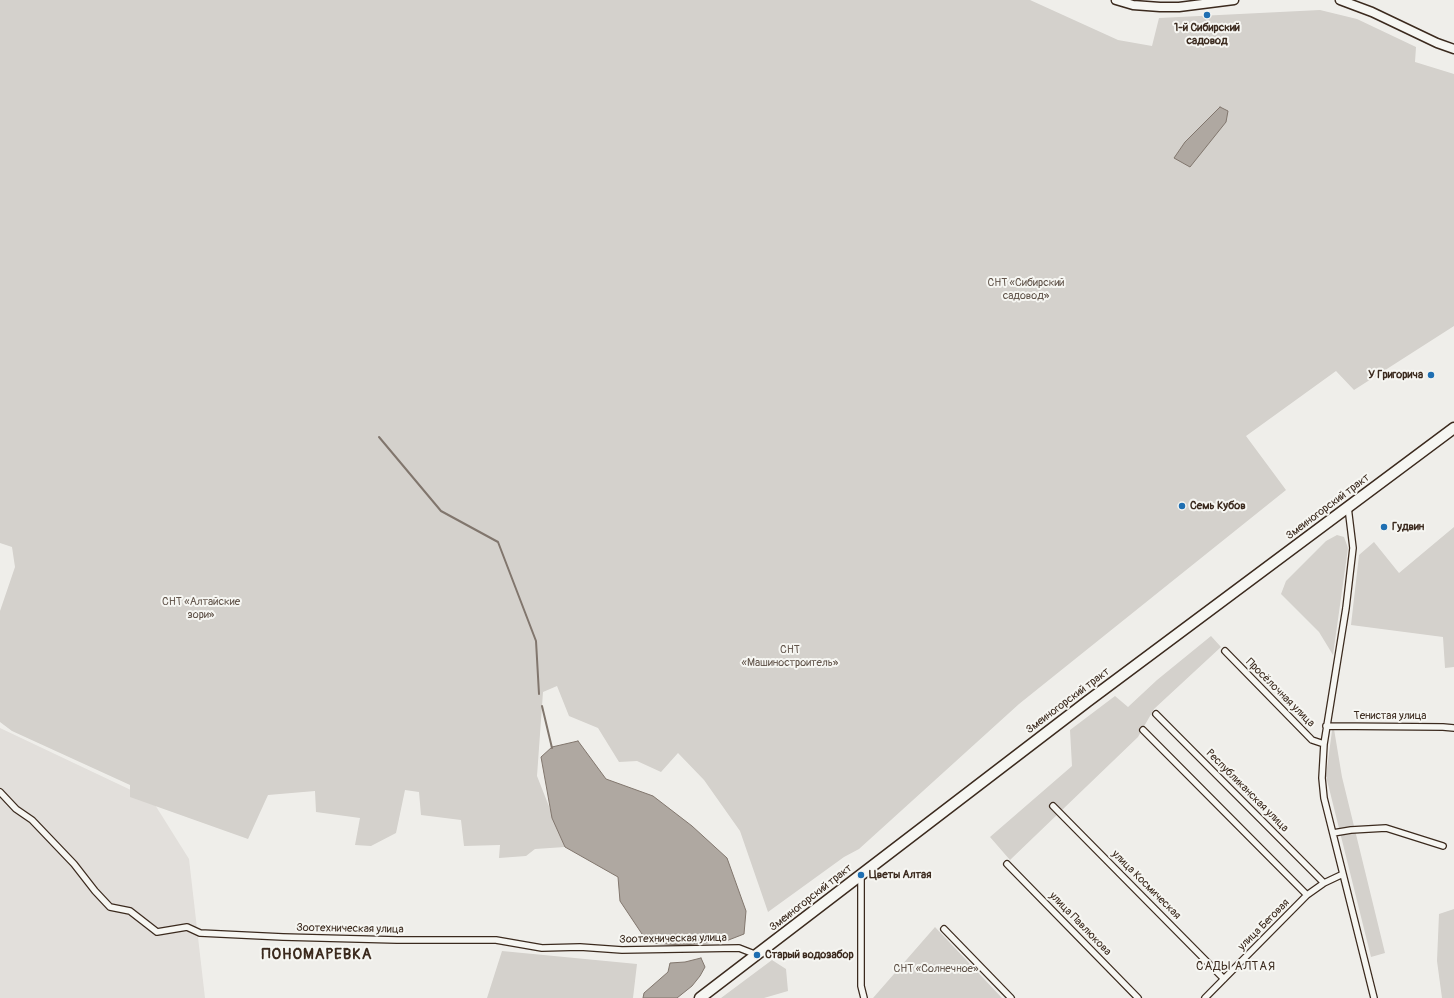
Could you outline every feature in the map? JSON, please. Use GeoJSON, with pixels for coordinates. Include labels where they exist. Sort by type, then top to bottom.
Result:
{"type":"FeatureCollection","features":[{"type":"Feature","properties":{"kind":"highway","name":"Змеиногорский тракт"},"geometry":{"type":"LineString","coordinates":[[700,998],[1088,701],[1452,429]]}},
{"type":"Feature","properties":{"kind":"main road"},"geometry":{"type":"LineString","coordinates":[[1116,0],[1133,4],[1160,7],[1179,7],[1234,0]]}},
{"type":"Feature","properties":{"kind":"main road"},"geometry":{"type":"LineString","coordinates":[[1340,0],[1372,12],[1437,43],[1454,49]]}},
{"type":"Feature","properties":{"kind":"street"},"geometry":{"type":"LineString","coordinates":[[1348,507],[1353,548],[1346,608],[1326,726],[1322,778],[1324,798],[1374,998]]}},
{"type":"Feature","properties":{"kind":"street","name":"Просёлочная улица"},"geometry":{"type":"LineString","coordinates":[[1225,651],[1312,740],[1324,744]]}},
{"type":"Feature","properties":{"kind":"street","name":"Республиканская улица"},"geometry":{"type":"LineString","coordinates":[[1156,714],[1324,883]]}},
{"type":"Feature","properties":{"kind":"street","name":"Тенистая улица"},"geometry":{"type":"LineString","coordinates":[[1326,726],[1435,726],[1454,728]]}},
{"type":"Feature","properties":{"kind":"street"},"geometry":{"type":"LineString","coordinates":[[1143,730],[1307,895]]}},
{"type":"Feature","properties":{"kind":"street","name":"Зоотехническая улица"},"geometry":{"type":"LineString","coordinates":[[0,792],[16,809],[32,820],[74,864],[94,891],[110,907],[130,911],[157,932],[187,927],[200,933],[242,935],[397,940],[496,940],[542,948],[580,947],[622,950],[739,948],[757,955]]}},
{"type":"Feature","properties":{"kind":"street","name":"улица Космическая"},"geometry":{"type":"LineString","coordinates":[[1053,806],[1224,979]]}},
{"type":"Feature","properties":{"kind":"street"},"geometry":{"type":"LineString","coordinates":[[1333,832],[1386,828],[1443,846]]}},
{"type":"Feature","properties":{"kind":"street","name":"улица Павлюкова"},"geometry":{"type":"LineString","coordinates":[[1007,864],[1138,998]]}},
{"type":"Feature","properties":{"kind":"street","name":"улица Беговая"},"geometry":{"type":"LineString","coordinates":[[1205,998],[1307,895],[1324,883],[1343,874]]}},
{"type":"Feature","properties":{"kind":"street"},"geometry":{"type":"LineString","coordinates":[[861,875],[861,986],[864,998]]}},
{"type":"Feature","properties":{"kind":"street"},"geometry":{"type":"LineString","coordinates":[[944,930],[1011,998]]}},
{"type":"Feature","properties":{"kind":"shaded area"},"geometry":{"type":"Polygon","coordinates":[[[1220,107],[1228,111],[1226,122],[1190,167],[1174,158],[1185,142],[1220,107]]]}},
{"type":"Feature","properties":{"kind":"shaded area"},"geometry":{"type":"Polygon","coordinates":[[[0,728],[152,800],[189,859],[205,998],[0,998],[0,728]]]}},
{"type":"Feature","properties":{"kind":"shaded area"},"geometry":{"type":"Polygon","coordinates":[[[578,741],[606,779],[653,796],[692,826],[727,858],[746,911],[744,934],[726,941],[684,945],[648,943],[620,901],[618,877],[565,847],[552,818],[541,757],[552,747],[578,741]]]}},
{"type":"Feature","properties":{"kind":"shaded area"},"geometry":{"type":"Polygon","coordinates":[[[701,958],[705,967],[700,976],[692,986],[677,998],[643,998],[644,993],[668,972],[670,963],[685,962],[701,958]]]}},
{"type":"Feature","properties":{"kind":"green space","name":"СНТ «Сибирский садовод»"},"geometry":{"type":"Polygon","coordinates":[[[0,0],[1030,0],[1118,40],[1152,46],[1159,18],[1320,10],[1357,19],[1416,47],[1415,62],[1454,74],[1454,326],[1354,390],[1336,371],[1246,436],[1286,490],[1019,704],[859,849],[844,857],[768,912],[740,831],[704,780],[678,753],[661,772],[637,761],[619,762],[598,728],[569,716],[557,686],[543,692],[537,776],[565,847],[535,849],[526,856],[499,858],[500,845],[464,846],[461,820],[421,815],[419,792],[405,790],[396,833],[371,846],[355,845],[360,818],[316,812],[315,791],[268,795],[248,839],[130,797],[130,785],[12,731],[0,722],[0,611],[15,567],[12,547],[0,543],[0,0]]]}},
{"type":"Feature","properties":{"kind":"green space"},"geometry":{"type":"Polygon","coordinates":[[[1454,527],[1454,667],[1445,668],[1443,637],[1351,625],[1359,555],[1374,542],[1399,573],[1454,527]]]}},
{"type":"Feature","properties":{"kind":"green space"},"geometry":{"type":"Polygon","coordinates":[[[1337,535],[1344,537],[1348,548],[1333,655],[1319,632],[1281,594],[1286,581],[1326,541],[1337,535]]]}},
{"type":"Feature","properties":{"kind":"green space"},"geometry":{"type":"Polygon","coordinates":[[[1211,636],[1221,647],[1154,709],[1138,737],[1010,860],[990,837],[1072,766],[1070,730],[1115,696],[1128,707],[1157,680],[1211,636]]]}},
{"type":"Feature","properties":{"kind":"green space"},"geometry":{"type":"Polygon","coordinates":[[[1333,723],[1342,777],[1385,953],[1371,957],[1326,776],[1333,723]]]}},
{"type":"Feature","properties":{"kind":"green space"},"geometry":{"type":"Polygon","coordinates":[[[1454,909],[1454,998],[1442,998],[1437,961],[1439,914],[1454,909]]]}},
{"type":"Feature","properties":{"kind":"green space","name":"СНТ «Солнечное»"},"geometry":{"type":"Polygon","coordinates":[[[935,927],[1002,998],[873,998],[935,927]]]}},
{"type":"Feature","properties":{"kind":"green space"},"geometry":{"type":"Polygon","coordinates":[[[502,951],[637,964],[633,998],[487,998],[502,951]]]}},
{"type":"Feature","properties":{"kind":"green space"},"geometry":{"type":"Polygon","coordinates":[[[772,960],[786,969],[788,991],[764,998],[721,998],[772,960]]]}},
{"type":"Feature","properties":{"kind":"waterway"},"geometry":{"type":"LineString","coordinates":[[379,437],[441,511],[498,542],[536,641],[539,694]]}},
{"type":"Feature","properties":{"kind":"waterway"},"geometry":{"type":"LineString","coordinates":[[542,706],[552,748]]}},
{"type":"Feature","properties":{"kind":"place","name":"1-й Сибирский садовод"},"geometry":{"type":"Point","coordinates":[1207,15]}},
{"type":"Feature","properties":{"kind":"place","name":"У Григорича"},"geometry":{"type":"Point","coordinates":[1431,375]}},
{"type":"Feature","properties":{"kind":"place","name":"Семь Кубов"},"geometry":{"type":"Point","coordinates":[1182,506]}},
{"type":"Feature","properties":{"kind":"place","name":"Гудвин"},"geometry":{"type":"Point","coordinates":[1384,527]}},
{"type":"Feature","properties":{"kind":"place","name":"Цветы Алтая"},"geometry":{"type":"Point","coordinates":[861,875]}},
{"type":"Feature","properties":{"kind":"place","name":"Старый водозабор"},"geometry":{"type":"Point","coordinates":[757,955]}},
{"type":"Feature","properties":{"kind":"district","name":"ПОНОМАРЕВКА"},"geometry":{"type":"Point","coordinates":[317,955]}},
{"type":"Feature","properties":{"kind":"district","name":"САДЫ АЛТАЯ"},"geometry":{"type":"Point","coordinates":[1236,967]}},
{"type":"Feature","properties":{"kind":"park label","name":"СНТ «Алтайские зори»"},"geometry":{"type":"Point","coordinates":[201,608]}},
{"type":"Feature","properties":{"kind":"park label","name":"СНТ «Машиностроитель»"},"geometry":{"type":"Point","coordinates":[790,656]}}]}
